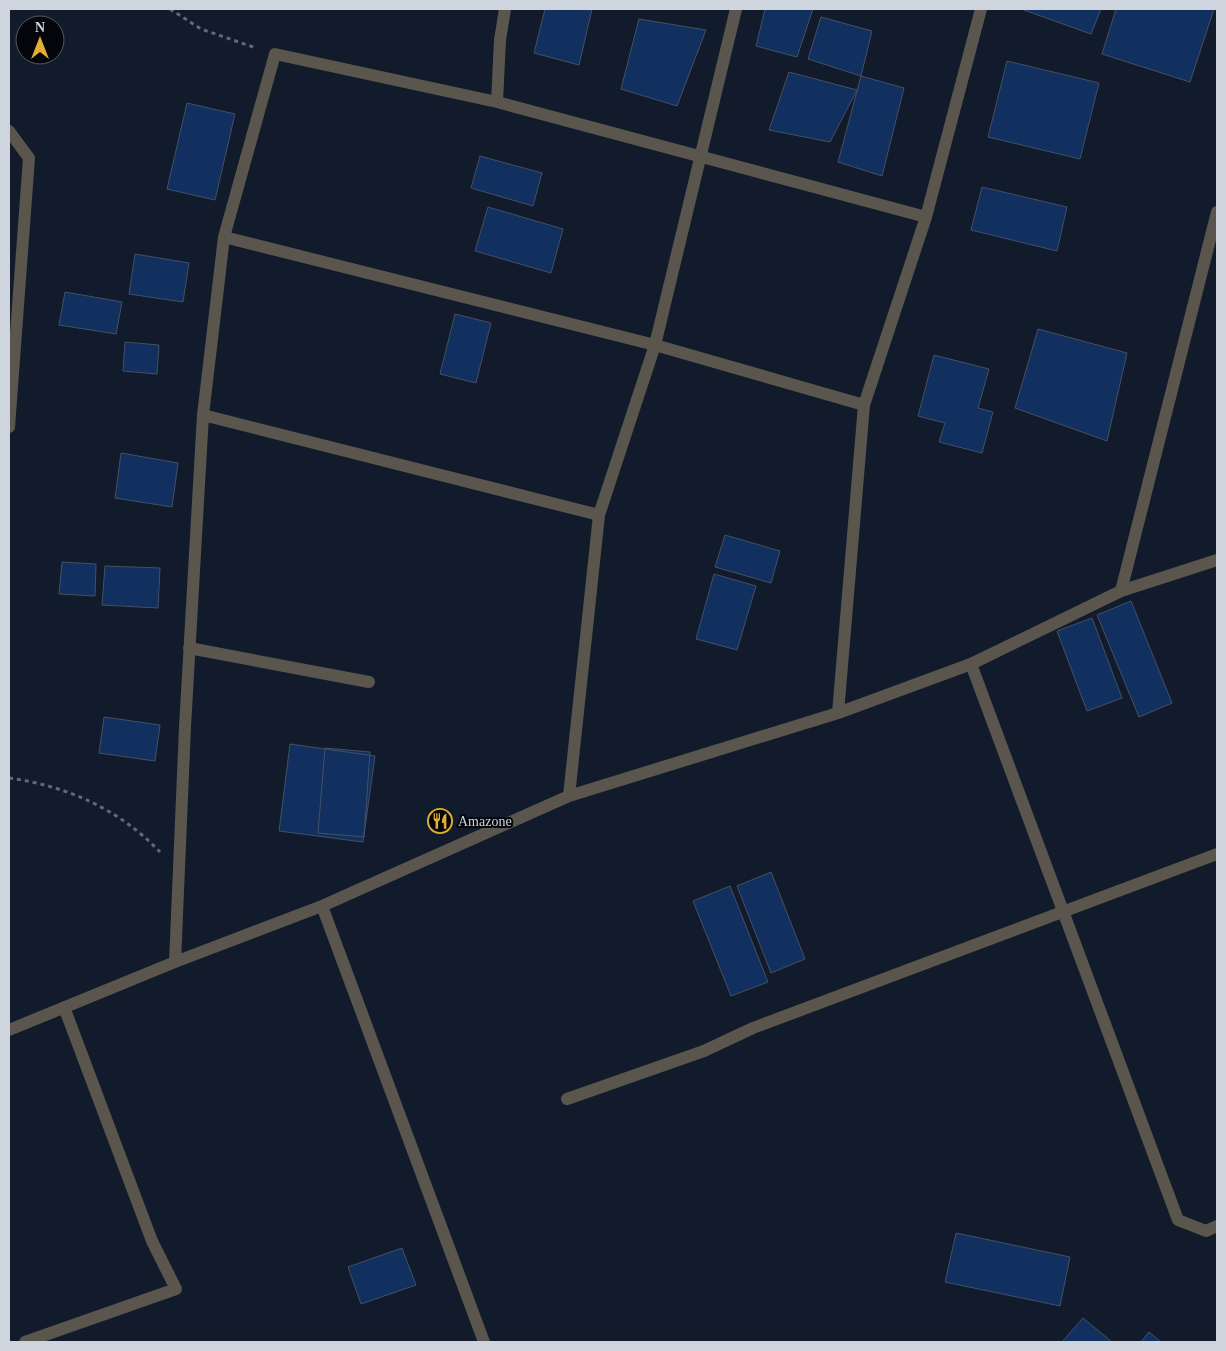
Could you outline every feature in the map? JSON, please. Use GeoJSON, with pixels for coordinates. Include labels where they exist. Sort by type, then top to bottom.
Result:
{"type":"FeatureCollection","features":[{"type":"Feature","properties":{"kind":"street"},"geometry":{"type":"LineString","coordinates":[[497,102],[500,40],[505,9]]}},
{"type":"Feature","properties":{"kind":"street"},"geometry":{"type":"LineString","coordinates":[[569,796],[599,515],[655,345],[702,158],[736,9]]}},
{"type":"Feature","properties":{"kind":"street"},"geometry":{"type":"LineString","coordinates":[[838,713],[864,405],[926,217],[981,9]]}},
{"type":"Feature","properties":{"kind":"street"},"geometry":{"type":"LineString","coordinates":[[175,962],[189,648],[203,415],[224,237],[275,54],[497,102],[926,217]]}},
{"type":"Feature","properties":{"kind":"street"},"geometry":{"type":"LineString","coordinates":[[9,131],[29,158],[9,427]]}},
{"type":"Feature","properties":{"kind":"street"},"geometry":{"type":"LineString","coordinates":[[1121,591],[1217,212]]}},
{"type":"Feature","properties":{"kind":"street"},"geometry":{"type":"LineString","coordinates":[[224,237],[655,345],[864,405]]}},
{"type":"Feature","properties":{"kind":"street"},"geometry":{"type":"LineString","coordinates":[[203,415],[599,515]]}},
{"type":"Feature","properties":{"kind":"street"},"geometry":{"type":"LineString","coordinates":[[9,1030],[175,962],[322,906],[569,796],[838,713],[971,664],[1121,591],[1217,560]]}},
{"type":"Feature","properties":{"kind":"street"},"geometry":{"type":"LineString","coordinates":[[189,648],[370,682]]}},
{"type":"Feature","properties":{"kind":"street"},"geometry":{"type":"LineString","coordinates":[[971,664],[1178,1220],[1206,1231],[1217,1226]]}},
{"type":"Feature","properties":{"kind":"street"},"geometry":{"type":"LineString","coordinates":[[567,1099],[704,1051],[753,1028],[1063,910],[1217,854]]}},
{"type":"Feature","properties":{"kind":"street"},"geometry":{"type":"LineString","coordinates":[[322,906],[484,1342]]}},
{"type":"Feature","properties":{"kind":"street"},"geometry":{"type":"LineString","coordinates":[[24,1342],[176,1289],[152,1241],[64,1007]]}},
{"type":"Feature","properties":{"kind":"path"},"geometry":{"type":"LineString","coordinates":[[170,9],[201,29],[275,54]]}},
{"type":"Feature","properties":{"kind":"path"},"geometry":{"type":"LineString","coordinates":[[9,778],[33,782],[80,796],[121,817],[151,843],[179,872]]}},
{"type":"Feature","properties":{"kind":"building"},"geometry":{"type":"Polygon","coordinates":[[[545,9],[592,9],[579,65],[534,53],[545,9]]]}},
{"type":"Feature","properties":{"kind":"building"},"geometry":{"type":"Polygon","coordinates":[[[765,9],[813,9],[797,57],[756,46],[765,9]]]}},
{"type":"Feature","properties":{"kind":"building"},"geometry":{"type":"Polygon","coordinates":[[[1021,9],[1101,9],[1091,34],[1021,9]]]}},
{"type":"Feature","properties":{"kind":"building"},"geometry":{"type":"Polygon","coordinates":[[[1116,9],[1214,9],[1190,82],[1102,54],[1116,9]]]}},
{"type":"Feature","properties":{"kind":"building"},"geometry":{"type":"Polygon","coordinates":[[[821,17],[872,31],[861,76],[808,59],[821,17]]]}},
{"type":"Feature","properties":{"kind":"building"},"geometry":{"type":"Polygon","coordinates":[[[639,19],[706,30],[677,106],[621,89],[639,19]]]}},
{"type":"Feature","properties":{"kind":"building"},"geometry":{"type":"Polygon","coordinates":[[[1007,61],[1099,83],[1080,159],[988,137],[1007,61]]]}},
{"type":"Feature","properties":{"kind":"building"},"geometry":{"type":"Polygon","coordinates":[[[789,72],[857,90],[830,142],[769,130],[789,72]]]}},
{"type":"Feature","properties":{"kind":"building"},"geometry":{"type":"Polygon","coordinates":[[[861,76],[904,88],[882,176],[838,162],[861,76]]]}},
{"type":"Feature","properties":{"kind":"building"},"geometry":{"type":"Polygon","coordinates":[[[187,103],[235,114],[215,200],[167,189],[187,103]]]}},
{"type":"Feature","properties":{"kind":"building"},"geometry":{"type":"Polygon","coordinates":[[[480,156],[542,173],[533,206],[471,188],[480,156]]]}},
{"type":"Feature","properties":{"kind":"building"},"geometry":{"type":"Polygon","coordinates":[[[982,187],[1067,207],[1057,251],[971,230],[982,187]]]}},
{"type":"Feature","properties":{"kind":"building"},"geometry":{"type":"Polygon","coordinates":[[[488,207],[563,229],[551,273],[475,251],[488,207]]]}},
{"type":"Feature","properties":{"kind":"building"},"geometry":{"type":"Polygon","coordinates":[[[135,254],[189,263],[183,302],[129,294],[135,254]]]}},
{"type":"Feature","properties":{"kind":"building"},"geometry":{"type":"Polygon","coordinates":[[[65,292],[122,302],[116,334],[59,325],[65,292]]]}},
{"type":"Feature","properties":{"kind":"building"},"geometry":{"type":"Polygon","coordinates":[[[455,314],[491,323],[476,383],[440,374],[455,314]]]}},
{"type":"Feature","properties":{"kind":"building"},"geometry":{"type":"Polygon","coordinates":[[[1038,329],[1127,353],[1107,441],[1015,408],[1038,329]]]}},
{"type":"Feature","properties":{"kind":"building"},"geometry":{"type":"Polygon","coordinates":[[[125,342],[159,345],[157,374],[123,371],[125,342]]]}},
{"type":"Feature","properties":{"kind":"building"},"geometry":{"type":"Polygon","coordinates":[[[934,355],[989,369],[978,408],[993,412],[982,453],[939,442],[945,423],[918,416],[934,355]]]}},
{"type":"Feature","properties":{"kind":"building"},"geometry":{"type":"Polygon","coordinates":[[[121,453],[178,463],[172,507],[115,498],[121,453]]]}},
{"type":"Feature","properties":{"kind":"building"},"geometry":{"type":"Polygon","coordinates":[[[725,535],[780,551],[771,583],[715,567],[725,535]]]}},
{"type":"Feature","properties":{"kind":"building"},"geometry":{"type":"Polygon","coordinates":[[[62,562],[96,564],[95,596],[59,594],[62,562]]]}},
{"type":"Feature","properties":{"kind":"building"},"geometry":{"type":"Polygon","coordinates":[[[105,566],[160,568],[158,608],[102,605],[105,566]]]}},
{"type":"Feature","properties":{"kind":"building"},"geometry":{"type":"Polygon","coordinates":[[[714,574],[756,586],[737,650],[696,639],[714,574]]]}},
{"type":"Feature","properties":{"kind":"building"},"geometry":{"type":"Polygon","coordinates":[[[1131,601],[1172,703],[1139,717],[1097,615],[1131,601]]]}},
{"type":"Feature","properties":{"kind":"building"},"geometry":{"type":"Polygon","coordinates":[[[1092,618],[1122,698],[1087,711],[1057,631],[1092,618]]]}},
{"type":"Feature","properties":{"kind":"building"},"geometry":{"type":"Polygon","coordinates":[[[104,717],[160,725],[155,761],[99,753],[104,717]]]}},
{"type":"Feature","properties":{"kind":"building"},"geometry":{"type":"Polygon","coordinates":[[[290,744],[375,756],[363,842],[279,831],[290,744]]]}},
{"type":"Feature","properties":{"kind":"building"},"geometry":{"type":"Polygon","coordinates":[[[325,748],[370,752],[364,837],[318,833],[325,748]]]}},
{"type":"Feature","properties":{"kind":"building"},"geometry":{"type":"Polygon","coordinates":[[[771,872],[805,959],[771,973],[737,886],[771,872]]]}},
{"type":"Feature","properties":{"kind":"building"},"geometry":{"type":"Polygon","coordinates":[[[730,886],[768,982],[731,996],[693,901],[730,886]]]}},
{"type":"Feature","properties":{"kind":"building"},"geometry":{"type":"Polygon","coordinates":[[[956,1233],[1070,1257],[1060,1306],[945,1282],[956,1233]]]}},
{"type":"Feature","properties":{"kind":"building"},"geometry":{"type":"Polygon","coordinates":[[[402,1248],[416,1285],[361,1304],[348,1267],[402,1248]]]}},
{"type":"Feature","properties":{"kind":"building"},"geometry":{"type":"Polygon","coordinates":[[[1083,1318],[1112,1342],[1062,1342],[1083,1318]]]}},
{"type":"Feature","properties":{"kind":"building"},"geometry":{"type":"Polygon","coordinates":[[[1149,1332],[1161,1342],[1141,1342],[1149,1332]]]}},
{"type":"Feature","properties":{"kind":"place","name":"Amazone"},"geometry":{"type":"Point","coordinates":[440,821]}}]}
